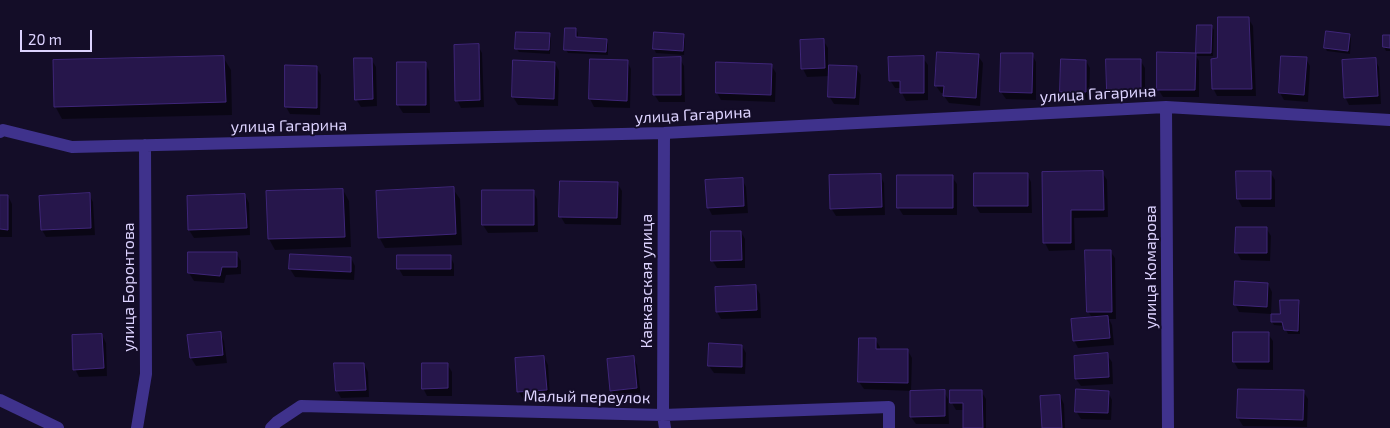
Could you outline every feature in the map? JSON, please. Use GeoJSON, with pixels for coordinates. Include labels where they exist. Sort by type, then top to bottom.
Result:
{"type":"FeatureCollection","features":[{"type":"Feature","properties":{"kind":"street","name":"улица Гагарина"},"geometry":{"type":"LineString","coordinates":[[0,132],[3,130],[72,147],[664,133],[1166,107],[1390,120]]}},
{"type":"Feature","properties":{"kind":"street","name":"улица Комарова"},"geometry":{"type":"LineString","coordinates":[[1166,107],[1168,428]]}},
{"type":"Feature","properties":{"kind":"street","name":"Кавказская улица"},"geometry":{"type":"LineString","coordinates":[[664,133],[664,422]]}},
{"type":"Feature","properties":{"kind":"street","name":"улица Боронтова"},"geometry":{"type":"LineString","coordinates":[[138,428],[146,374],[145,145]]}},
{"type":"Feature","properties":{"kind":"street"},"geometry":{"type":"LineString","coordinates":[[0,400],[58,428]]}},
{"type":"Feature","properties":{"kind":"street","name":"Малый переулок"},"geometry":{"type":"LineString","coordinates":[[271,428],[301,406],[664,422],[889,407],[889,428]]}},
{"type":"Feature","properties":{"kind":"building"},"geometry":{"type":"Polygon","coordinates":[[[1218,17],[1249,17],[1252,89],[1212,89],[1211,59],[1217,58],[1218,17]]]}},
{"type":"Feature","properties":{"kind":"building"},"geometry":{"type":"Polygon","coordinates":[[[1197,25],[1212,25],[1211,53],[1196,53],[1197,25]]]}},
{"type":"Feature","properties":{"kind":"building"},"geometry":{"type":"Polygon","coordinates":[[[565,28],[576,28],[576,37],[607,39],[606,52],[564,50],[565,28]]]}},
{"type":"Feature","properties":{"kind":"building"},"geometry":{"type":"Polygon","coordinates":[[[1326,31],[1350,34],[1348,51],[1324,48],[1326,31]]]}},
{"type":"Feature","properties":{"kind":"building"},"geometry":{"type":"Polygon","coordinates":[[[516,32],[550,33],[549,50],[515,49],[516,32]]]}},
{"type":"Feature","properties":{"kind":"building"},"geometry":{"type":"Polygon","coordinates":[[[654,32],[684,34],[683,51],[653,49],[654,32]]]}},
{"type":"Feature","properties":{"kind":"building"},"geometry":{"type":"Polygon","coordinates":[[[1383,35],[1390,35],[1390,48],[1383,47],[1383,35]]]}},
{"type":"Feature","properties":{"kind":"building"},"geometry":{"type":"Polygon","coordinates":[[[824,39],[825,68],[801,69],[800,40],[824,39]]]}},
{"type":"Feature","properties":{"kind":"building"},"geometry":{"type":"Polygon","coordinates":[[[479,44],[480,100],[455,101],[454,45],[479,44]]]}},
{"type":"Feature","properties":{"kind":"building"},"geometry":{"type":"Polygon","coordinates":[[[937,52],[979,54],[976,98],[943,96],[944,86],[935,86],[937,52]]]}},
{"type":"Feature","properties":{"kind":"building"},"geometry":{"type":"Polygon","coordinates":[[[1157,52],[1196,53],[1195,90],[1157,90],[1157,52]]]}},
{"type":"Feature","properties":{"kind":"building"},"geometry":{"type":"Polygon","coordinates":[[[1001,53],[1033,53],[1032,93],[1000,92],[1001,53]]]}},
{"type":"Feature","properties":{"kind":"building"},"geometry":{"type":"Polygon","coordinates":[[[224,56],[226,102],[54,107],[53,60],[224,56]]]}},
{"type":"Feature","properties":{"kind":"building"},"geometry":{"type":"Polygon","coordinates":[[[924,56],[924,93],[900,93],[900,81],[889,81],[888,57],[924,56]]]}},
{"type":"Feature","properties":{"kind":"building"},"geometry":{"type":"Polygon","coordinates":[[[1281,56],[1307,57],[1304,95],[1279,93],[1281,56]]]}},
{"type":"Feature","properties":{"kind":"building"},"geometry":{"type":"Polygon","coordinates":[[[681,57],[681,95],[653,95],[653,58],[681,57]]]}},
{"type":"Feature","properties":{"kind":"building"},"geometry":{"type":"Polygon","coordinates":[[[354,58],[372,58],[373,99],[355,100],[354,58]]]}},
{"type":"Feature","properties":{"kind":"building"},"geometry":{"type":"Polygon","coordinates":[[[1376,58],[1378,96],[1344,98],[1342,60],[1376,58]]]}},
{"type":"Feature","properties":{"kind":"building"},"geometry":{"type":"Polygon","coordinates":[[[590,59],[628,60],[627,101],[589,99],[590,59]]]}},
{"type":"Feature","properties":{"kind":"building"},"geometry":{"type":"Polygon","coordinates":[[[1061,59],[1086,60],[1086,92],[1060,92],[1061,59]]]}},
{"type":"Feature","properties":{"kind":"building"},"geometry":{"type":"Polygon","coordinates":[[[1106,59],[1141,59],[1141,91],[1107,91],[1106,59]]]}},
{"type":"Feature","properties":{"kind":"building"},"geometry":{"type":"Polygon","coordinates":[[[513,60],[555,62],[554,99],[512,97],[513,60]]]}},
{"type":"Feature","properties":{"kind":"building"},"geometry":{"type":"Polygon","coordinates":[[[397,62],[426,62],[426,105],[397,105],[397,62]]]}},
{"type":"Feature","properties":{"kind":"building"},"geometry":{"type":"Polygon","coordinates":[[[716,62],[772,64],[771,95],[716,93],[716,62]]]}},
{"type":"Feature","properties":{"kind":"building"},"geometry":{"type":"Polygon","coordinates":[[[285,65],[317,66],[317,108],[285,107],[285,65]]]}},
{"type":"Feature","properties":{"kind":"building"},"geometry":{"type":"Polygon","coordinates":[[[829,65],[857,66],[855,98],[828,97],[829,65]]]}},
{"type":"Feature","properties":{"kind":"building"},"geometry":{"type":"Polygon","coordinates":[[[1103,171],[1104,210],[1071,210],[1071,243],[1043,243],[1042,172],[1103,171]]]}},
{"type":"Feature","properties":{"kind":"building"},"geometry":{"type":"Polygon","coordinates":[[[1236,171],[1271,171],[1271,199],[1237,199],[1236,171]]]}},
{"type":"Feature","properties":{"kind":"building"},"geometry":{"type":"Polygon","coordinates":[[[974,173],[1028,173],[1028,206],[974,206],[974,173]]]}},
{"type":"Feature","properties":{"kind":"building"},"geometry":{"type":"Polygon","coordinates":[[[881,174],[882,207],[830,209],[829,175],[881,174]]]}},
{"type":"Feature","properties":{"kind":"building"},"geometry":{"type":"Polygon","coordinates":[[[897,175],[953,175],[953,208],[897,208],[897,175]]]}},
{"type":"Feature","properties":{"kind":"building"},"geometry":{"type":"Polygon","coordinates":[[[743,178],[744,206],[707,208],[705,180],[743,178]]]}},
{"type":"Feature","properties":{"kind":"building"},"geometry":{"type":"Polygon","coordinates":[[[560,181],[618,182],[617,218],[559,217],[560,181]]]}},
{"type":"Feature","properties":{"kind":"building"},"geometry":{"type":"Polygon","coordinates":[[[454,187],[456,234],[378,238],[376,191],[454,187]]]}},
{"type":"Feature","properties":{"kind":"building"},"geometry":{"type":"Polygon","coordinates":[[[343,189],[345,237],[268,239],[266,191],[343,189]]]}},
{"type":"Feature","properties":{"kind":"building"},"geometry":{"type":"Polygon","coordinates":[[[482,190],[534,190],[534,225],[482,225],[482,190]]]}},
{"type":"Feature","properties":{"kind":"building"},"geometry":{"type":"Polygon","coordinates":[[[90,193],[91,228],[41,230],[39,196],[90,193]]]}},
{"type":"Feature","properties":{"kind":"building"},"geometry":{"type":"Polygon","coordinates":[[[245,194],[247,228],[188,230],[187,196],[245,194]]]}},
{"type":"Feature","properties":{"kind":"building"},"geometry":{"type":"Polygon","coordinates":[[[0,195],[8,195],[8,230],[0,229],[0,195]]]}},
{"type":"Feature","properties":{"kind":"building"},"geometry":{"type":"Polygon","coordinates":[[[1236,227],[1267,227],[1267,253],[1235,253],[1236,227]]]}},
{"type":"Feature","properties":{"kind":"building"},"geometry":{"type":"Polygon","coordinates":[[[711,231],[741,231],[742,260],[711,261],[711,231]]]}},
{"type":"Feature","properties":{"kind":"building"},"geometry":{"type":"Polygon","coordinates":[[[1085,250],[1111,250],[1112,312],[1087,312],[1085,250]]]}},
{"type":"Feature","properties":{"kind":"building"},"geometry":{"type":"Polygon","coordinates":[[[188,252],[237,252],[237,267],[222,267],[220,276],[188,273],[188,252]]]}},
{"type":"Feature","properties":{"kind":"building"},"geometry":{"type":"Polygon","coordinates":[[[290,254],[351,257],[351,272],[289,269],[290,254]]]}},
{"type":"Feature","properties":{"kind":"building"},"geometry":{"type":"Polygon","coordinates":[[[397,255],[451,255],[451,269],[397,269],[397,255]]]}},
{"type":"Feature","properties":{"kind":"building"},"geometry":{"type":"Polygon","coordinates":[[[1235,281],[1268,283],[1267,307],[1234,305],[1235,281]]]}},
{"type":"Feature","properties":{"kind":"building"},"geometry":{"type":"Polygon","coordinates":[[[756,285],[757,310],[716,312],[715,287],[756,285]]]}},
{"type":"Feature","properties":{"kind":"building"},"geometry":{"type":"Polygon","coordinates":[[[1280,300],[1299,300],[1298,331],[1284,330],[1282,322],[1271,322],[1271,314],[1280,314],[1280,300]]]}},
{"type":"Feature","properties":{"kind":"building"},"geometry":{"type":"Polygon","coordinates":[[[1108,316],[1110,338],[1073,341],[1071,319],[1108,316]]]}},
{"type":"Feature","properties":{"kind":"building"},"geometry":{"type":"Polygon","coordinates":[[[221,332],[223,355],[190,358],[187,335],[221,332]]]}},
{"type":"Feature","properties":{"kind":"building"},"geometry":{"type":"Polygon","coordinates":[[[1233,332],[1269,332],[1269,362],[1233,362],[1233,332]]]}},
{"type":"Feature","properties":{"kind":"building"},"geometry":{"type":"Polygon","coordinates":[[[102,334],[104,368],[73,370],[72,335],[102,334]]]}},
{"type":"Feature","properties":{"kind":"building"},"geometry":{"type":"Polygon","coordinates":[[[859,338],[876,338],[876,349],[908,349],[908,383],[858,382],[859,338]]]}},
{"type":"Feature","properties":{"kind":"building"},"geometry":{"type":"Polygon","coordinates":[[[709,343],[742,345],[742,367],[708,366],[709,343]]]}},
{"type":"Feature","properties":{"kind":"building"},"geometry":{"type":"Polygon","coordinates":[[[1108,353],[1109,377],[1075,379],[1074,356],[1108,353]]]}},
{"type":"Feature","properties":{"kind":"building"},"geometry":{"type":"Polygon","coordinates":[[[544,356],[547,390],[517,392],[515,358],[544,356]]]}},
{"type":"Feature","properties":{"kind":"building"},"geometry":{"type":"Polygon","coordinates":[[[634,356],[637,388],[610,391],[607,359],[634,356]]]}},
{"type":"Feature","properties":{"kind":"building"},"geometry":{"type":"Polygon","coordinates":[[[334,363],[364,363],[366,390],[336,391],[334,363]]]}},
{"type":"Feature","properties":{"kind":"building"},"geometry":{"type":"Polygon","coordinates":[[[422,363],[448,363],[448,388],[422,389],[422,363]]]}},
{"type":"Feature","properties":{"kind":"building"},"geometry":{"type":"Polygon","coordinates":[[[1076,389],[1109,391],[1108,413],[1075,412],[1076,389]]]}},
{"type":"Feature","properties":{"kind":"building"},"geometry":{"type":"Polygon","coordinates":[[[1238,389],[1304,390],[1303,420],[1237,418],[1238,389]]]}},
{"type":"Feature","properties":{"kind":"building"},"geometry":{"type":"Polygon","coordinates":[[[945,390],[945,416],[910,417],[910,391],[945,390]]]}},
{"type":"Feature","properties":{"kind":"building"},"geometry":{"type":"Polygon","coordinates":[[[950,390],[982,390],[983,428],[963,428],[963,403],[950,403],[950,390]]]}},
{"type":"Feature","properties":{"kind":"building"},"geometry":{"type":"Polygon","coordinates":[[[1060,395],[1062,428],[1042,428],[1040,396],[1060,395]]]}}]}
